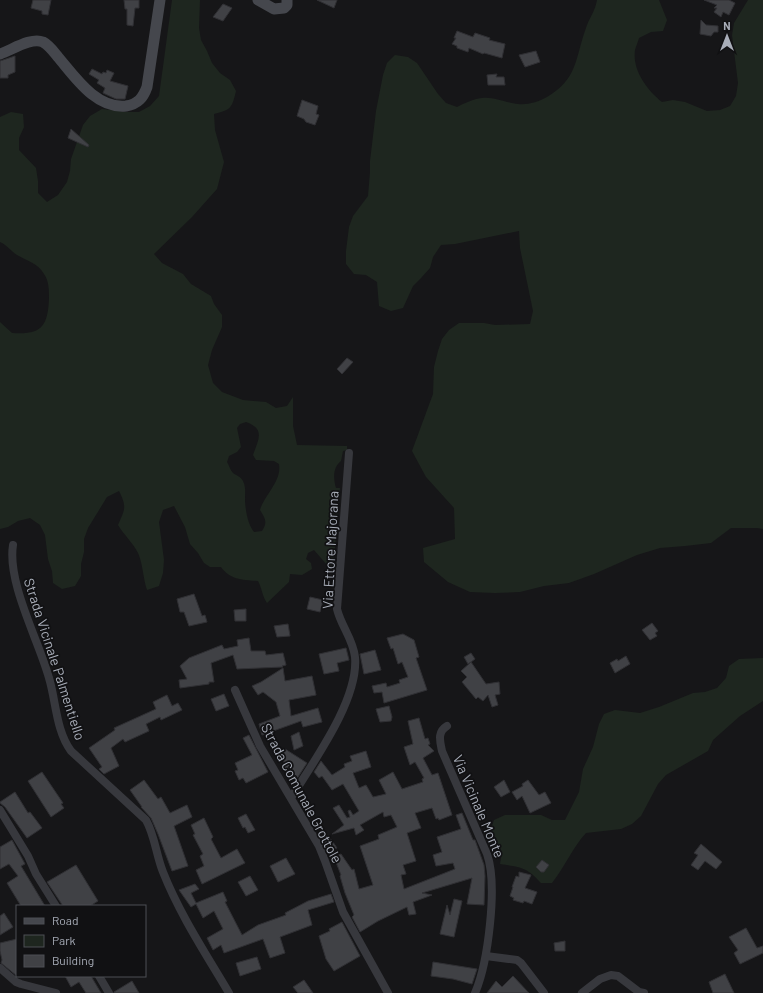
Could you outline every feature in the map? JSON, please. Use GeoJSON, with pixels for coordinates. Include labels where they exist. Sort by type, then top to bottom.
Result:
{"type":"FeatureCollection","features":[{"type":"Feature","properties":{"kind":"street"},"geometry":{"type":"LineString","coordinates":[[0,54],[33,40],[44,42],[52,49],[85,88],[96,97],[116,105],[132,105],[143,98],[147,87],[160,0]]}},
{"type":"Feature","properties":{"kind":"street"},"geometry":{"type":"LineString","coordinates":[[258,0],[274,9],[284,8],[287,5],[287,0]]}},
{"type":"Feature","properties":{"kind":"street","name":"Via Ettore Majorana"},"geometry":{"type":"LineString","coordinates":[[291,798],[325,744],[345,707],[350,693],[355,668],[354,648],[337,609],[349,453]]}},
{"type":"Feature","properties":{"kind":"street","name":"Strada Vicinale Palmentiello"},"geometry":{"type":"LineString","coordinates":[[13,545],[12,554],[16,582],[49,678],[66,745],[82,762],[146,820],[152,833],[162,871],[170,889],[228,993]]}},
{"type":"Feature","properties":{"kind":"street","name":"Strada Comunale Grottole"},"geometry":{"type":"LineString","coordinates":[[235,690],[260,746],[323,856],[343,912],[388,993]]}},
{"type":"Feature","properties":{"kind":"street","name":"Via Vicinale Monte"},"geometry":{"type":"LineString","coordinates":[[447,726],[443,728],[440,734],[442,751],[490,861],[492,877],[486,956],[475,993]]}},
{"type":"Feature","properties":{"kind":"street"},"geometry":{"type":"LineString","coordinates":[[0,810],[55,905]]}},
{"type":"Feature","properties":{"kind":"street"},"geometry":{"type":"LineString","coordinates":[[486,956],[517,960],[544,993]]}},
{"type":"Feature","properties":{"kind":"street"},"geometry":{"type":"LineString","coordinates":[[0,968],[21,984],[56,993]]}},
{"type":"Feature","properties":{"kind":"street"},"geometry":{"type":"LineString","coordinates":[[582,993],[600,979],[611,975],[618,976],[639,992],[644,993]]}},
{"type":"Feature","properties":{"kind":"street"},"geometry":{"type":"LineString","coordinates":[[100,977],[109,993]]}},
{"type":"Feature","properties":{"kind":"green space"},"geometry":{"type":"Polygon","coordinates":[[[172,0],[200,0],[199,28],[201,40],[212,63],[220,73],[230,80],[236,91],[232,105],[224,111],[214,114],[215,130],[224,162],[217,189],[192,217],[154,254],[162,263],[183,274],[191,284],[211,296],[214,304],[222,315],[222,327],[212,350],[208,365],[213,383],[222,392],[243,400],[266,402],[276,408],[287,406],[293,397],[293,426],[297,445],[347,446],[347,450],[343,451],[341,461],[336,466],[334,473],[336,488],[340,488],[333,572],[314,550],[308,553],[306,559],[311,563],[312,569],[302,575],[290,574],[289,582],[267,603],[258,581],[233,577],[228,575],[221,567],[210,567],[204,563],[190,544],[185,527],[174,506],[163,510],[159,522],[164,560],[163,573],[159,586],[147,590],[138,553],[118,525],[124,508],[119,491],[107,497],[88,528],[84,539],[81,576],[75,586],[62,589],[53,583],[45,535],[40,525],[30,518],[18,521],[8,527],[0,529],[0,322],[12,333],[30,332],[41,327],[47,316],[49,289],[46,277],[39,267],[17,255],[0,242],[0,117],[11,112],[23,114],[24,127],[19,138],[19,150],[36,168],[38,193],[47,202],[58,195],[67,182],[71,159],[83,125],[90,116],[102,109],[139,112],[150,106],[159,96],[172,0]],[[246,422],[240,424],[237,428],[241,447],[237,452],[229,456],[227,462],[232,472],[241,478],[244,483],[246,512],[254,532],[262,531],[264,528],[265,520],[260,510],[262,504],[276,482],[279,464],[274,461],[256,460],[253,455],[259,436],[256,428],[246,422]]]}},
{"type":"Feature","properties":{"kind":"green space"},"geometry":{"type":"Polygon","coordinates":[[[597,0],[659,0],[667,20],[663,31],[651,32],[639,38],[635,50],[638,72],[646,86],[662,102],[673,100],[685,102],[707,111],[720,110],[730,106],[736,96],[738,83],[732,35],[734,23],[748,0],[763,0],[763,529],[731,528],[711,543],[660,548],[637,555],[569,583],[544,586],[520,592],[470,592],[448,582],[424,562],[423,548],[455,539],[454,508],[426,477],[412,451],[433,394],[434,367],[438,351],[442,339],[449,330],[459,323],[484,323],[495,325],[530,324],[533,311],[520,248],[519,231],[455,244],[441,245],[433,257],[430,268],[413,286],[403,308],[391,311],[379,306],[377,282],[366,275],[354,274],[346,264],[349,227],[353,216],[368,196],[370,161],[376,111],[383,75],[387,63],[395,55],[408,57],[417,63],[446,103],[457,107],[472,100],[486,98],[518,104],[533,103],[547,97],[557,90],[565,83],[570,75],[597,0]]]}},
{"type":"Feature","properties":{"kind":"green space"},"geometry":{"type":"Polygon","coordinates":[[[763,658],[763,701],[740,716],[713,740],[708,751],[666,775],[658,784],[641,816],[632,824],[621,829],[586,833],[552,883],[541,883],[532,874],[523,869],[500,864],[502,852],[490,832],[494,820],[505,815],[541,815],[552,820],[565,820],[579,792],[583,769],[593,747],[599,724],[604,714],[615,710],[640,713],[693,693],[705,692],[717,688],[726,678],[729,666],[739,659],[763,658]]]}},
{"type":"Feature","properties":{"kind":"building"},"geometry":{"type":"Polygon","coordinates":[[[33,0],[51,0],[48,15],[42,14],[42,11],[31,8],[33,0]]]}},
{"type":"Feature","properties":{"kind":"building"},"geometry":{"type":"Polygon","coordinates":[[[124,0],[139,0],[139,8],[135,8],[133,26],[127,25],[127,9],[125,9],[124,0]]]}},
{"type":"Feature","properties":{"kind":"building"},"geometry":{"type":"Polygon","coordinates":[[[317,0],[337,0],[334,8],[317,0]]]}},
{"type":"Feature","properties":{"kind":"building"},"geometry":{"type":"Polygon","coordinates":[[[704,0],[729,0],[735,3],[729,15],[723,12],[721,17],[714,12],[717,8],[714,8],[717,5],[704,0]]]}},
{"type":"Feature","properties":{"kind":"building"},"geometry":{"type":"Polygon","coordinates":[[[223,4],[232,8],[223,21],[213,17],[223,4]]]}},
{"type":"Feature","properties":{"kind":"building"},"geometry":{"type":"Polygon","coordinates":[[[701,20],[706,25],[718,26],[718,32],[714,32],[711,36],[700,34],[701,20]]]}},
{"type":"Feature","properties":{"kind":"building"},"geometry":{"type":"Polygon","coordinates":[[[457,31],[473,37],[475,33],[490,38],[489,40],[505,44],[502,58],[483,54],[469,48],[468,52],[457,48],[457,46],[452,44],[456,38],[454,38],[457,31]]]}},
{"type":"Feature","properties":{"kind":"building"},"geometry":{"type":"Polygon","coordinates":[[[536,51],[540,62],[525,67],[519,55],[536,51]]]}},
{"type":"Feature","properties":{"kind":"building"},"geometry":{"type":"Polygon","coordinates":[[[15,56],[15,72],[8,75],[8,78],[0,78],[0,61],[15,56]]]}},
{"type":"Feature","properties":{"kind":"building"},"geometry":{"type":"Polygon","coordinates":[[[92,69],[102,74],[103,72],[106,73],[107,70],[114,73],[110,81],[128,86],[125,99],[116,99],[103,93],[105,88],[97,83],[99,80],[89,74],[92,69]]]}},
{"type":"Feature","properties":{"kind":"building"},"geometry":{"type":"Polygon","coordinates":[[[497,74],[496,77],[504,77],[505,85],[488,85],[487,75],[497,74]]]}},
{"type":"Feature","properties":{"kind":"building"},"geometry":{"type":"Polygon","coordinates":[[[302,100],[318,106],[316,114],[319,115],[315,125],[306,122],[304,119],[297,116],[302,100]]]}},
{"type":"Feature","properties":{"kind":"building"},"geometry":{"type":"Polygon","coordinates":[[[71,129],[89,145],[88,147],[68,138],[71,129]]]}},
{"type":"Feature","properties":{"kind":"building"},"geometry":{"type":"Polygon","coordinates":[[[347,358],[353,362],[342,374],[337,369],[347,358]]]}},
{"type":"Feature","properties":{"kind":"building"},"geometry":{"type":"Polygon","coordinates":[[[194,594],[202,616],[205,615],[207,622],[189,626],[184,612],[180,612],[177,599],[194,594]]]}},
{"type":"Feature","properties":{"kind":"building"},"geometry":{"type":"Polygon","coordinates":[[[310,597],[323,600],[320,612],[307,609],[310,597]]]}},
{"type":"Feature","properties":{"kind":"building"},"geometry":{"type":"Polygon","coordinates":[[[246,609],[246,621],[235,621],[234,610],[246,609]]]}},
{"type":"Feature","properties":{"kind":"building"},"geometry":{"type":"Polygon","coordinates":[[[652,623],[658,631],[655,633],[657,636],[650,640],[642,630],[652,623]]]}},
{"type":"Feature","properties":{"kind":"building"},"geometry":{"type":"Polygon","coordinates":[[[288,624],[290,636],[277,637],[274,626],[288,624]]]}},
{"type":"Feature","properties":{"kind":"building"},"geometry":{"type":"Polygon","coordinates":[[[403,634],[414,640],[419,657],[416,658],[427,690],[384,703],[382,692],[374,693],[372,686],[386,683],[387,687],[400,683],[399,680],[408,677],[402,662],[398,664],[393,648],[391,649],[387,638],[403,634]]]}},
{"type":"Feature","properties":{"kind":"building"},"geometry":{"type":"Polygon","coordinates":[[[249,638],[251,651],[265,651],[266,655],[283,653],[286,665],[282,666],[283,667],[237,669],[233,655],[211,663],[214,682],[180,688],[179,680],[187,679],[180,666],[189,658],[222,645],[224,649],[238,646],[237,640],[249,638]]]}},
{"type":"Feature","properties":{"kind":"building"},"geometry":{"type":"Polygon","coordinates":[[[346,648],[349,660],[337,663],[339,671],[324,674],[319,654],[346,648]]]}},
{"type":"Feature","properties":{"kind":"building"},"geometry":{"type":"Polygon","coordinates":[[[375,650],[381,670],[364,674],[360,654],[375,650]]]}},
{"type":"Feature","properties":{"kind":"building"},"geometry":{"type":"Polygon","coordinates":[[[471,653],[475,659],[468,664],[464,657],[471,653]]]}},
{"type":"Feature","properties":{"kind":"building"},"geometry":{"type":"Polygon","coordinates":[[[626,656],[630,664],[615,673],[610,663],[617,659],[618,661],[626,656]]]}},
{"type":"Feature","properties":{"kind":"building"},"geometry":{"type":"Polygon","coordinates":[[[471,662],[486,684],[499,682],[500,694],[495,695],[498,705],[492,707],[488,695],[483,701],[478,697],[476,699],[462,682],[467,677],[461,671],[471,662]]]}},
{"type":"Feature","properties":{"kind":"building"},"geometry":{"type":"Polygon","coordinates":[[[283,668],[285,681],[312,676],[316,695],[289,700],[291,716],[318,708],[322,722],[303,727],[301,721],[262,735],[259,724],[280,716],[276,702],[263,692],[258,695],[252,686],[283,668]]]}},
{"type":"Feature","properties":{"kind":"building"},"geometry":{"type":"Polygon","coordinates":[[[224,694],[229,706],[216,711],[211,699],[224,694]]]}},
{"type":"Feature","properties":{"kind":"building"},"geometry":{"type":"Polygon","coordinates":[[[167,695],[172,706],[178,703],[182,710],[161,720],[160,717],[146,724],[149,731],[125,742],[123,739],[111,748],[119,766],[104,774],[99,769],[102,767],[89,748],[115,730],[114,728],[156,709],[153,702],[167,695]]]}},
{"type":"Feature","properties":{"kind":"building"},"geometry":{"type":"Polygon","coordinates":[[[389,706],[392,717],[391,721],[380,722],[376,709],[389,706]]]}},
{"type":"Feature","properties":{"kind":"building"},"geometry":{"type":"Polygon","coordinates":[[[419,718],[425,739],[428,738],[430,744],[428,745],[434,751],[423,758],[432,775],[438,773],[452,815],[439,820],[438,818],[436,819],[432,808],[415,813],[421,828],[407,833],[416,861],[403,865],[406,874],[401,875],[404,889],[455,869],[453,863],[436,866],[433,855],[442,852],[437,837],[461,829],[456,815],[462,813],[473,840],[475,840],[484,865],[484,905],[467,904],[472,878],[422,893],[432,895],[413,902],[416,914],[409,915],[407,907],[378,921],[360,932],[352,917],[354,915],[345,893],[341,875],[334,857],[341,854],[352,870],[354,869],[359,889],[373,885],[360,846],[379,839],[378,835],[397,827],[391,815],[384,817],[383,812],[360,825],[364,830],[356,835],[354,828],[332,834],[344,825],[333,808],[339,805],[347,818],[350,817],[348,811],[350,810],[353,815],[359,811],[343,784],[332,790],[322,776],[319,778],[314,772],[321,761],[332,775],[345,767],[344,764],[352,761],[350,756],[366,751],[371,767],[353,773],[359,788],[366,785],[373,797],[386,794],[379,780],[393,772],[402,789],[423,782],[422,779],[424,778],[415,762],[410,765],[404,747],[413,744],[408,721],[419,718]]]}},
{"type":"Feature","properties":{"kind":"building"},"geometry":{"type":"Polygon","coordinates":[[[299,732],[303,746],[294,750],[291,736],[299,732]]]}},
{"type":"Feature","properties":{"kind":"building"},"geometry":{"type":"Polygon","coordinates":[[[249,735],[268,772],[246,783],[243,778],[239,780],[235,771],[238,770],[235,763],[252,755],[243,738],[249,735]]]}},
{"type":"Feature","properties":{"kind":"building"},"geometry":{"type":"Polygon","coordinates":[[[285,749],[307,763],[296,780],[287,776],[289,771],[284,769],[284,761],[279,759],[285,749]]]}},
{"type":"Feature","properties":{"kind":"building"},"geometry":{"type":"Polygon","coordinates":[[[42,772],[63,803],[61,804],[64,808],[51,817],[28,781],[42,772]]]}},
{"type":"Feature","properties":{"kind":"building"},"geometry":{"type":"Polygon","coordinates":[[[144,780],[158,799],[161,797],[170,813],[187,805],[192,817],[174,826],[188,866],[172,871],[151,818],[141,807],[130,790],[144,780]]]}},
{"type":"Feature","properties":{"kind":"building"},"geometry":{"type":"Polygon","coordinates":[[[504,780],[510,792],[501,797],[494,787],[504,780]]]}},
{"type":"Feature","properties":{"kind":"building"},"geometry":{"type":"Polygon","coordinates":[[[528,780],[539,795],[545,792],[551,803],[530,813],[522,796],[517,800],[512,792],[523,786],[522,784],[528,780]]]}},
{"type":"Feature","properties":{"kind":"building"},"geometry":{"type":"Polygon","coordinates":[[[15,792],[28,813],[30,812],[42,828],[27,838],[5,807],[0,803],[15,792]]]}},
{"type":"Feature","properties":{"kind":"building"},"geometry":{"type":"Polygon","coordinates":[[[246,814],[255,830],[248,833],[245,827],[243,828],[238,818],[246,814]]]}},
{"type":"Feature","properties":{"kind":"building"},"geometry":{"type":"Polygon","coordinates":[[[204,818],[213,837],[211,839],[221,858],[237,849],[245,863],[202,884],[196,870],[204,866],[200,856],[203,854],[193,835],[195,834],[191,825],[204,818]]]}},
{"type":"Feature","properties":{"kind":"building"},"geometry":{"type":"Polygon","coordinates":[[[328,835],[337,848],[328,851],[322,839],[328,835]]]}},
{"type":"Feature","properties":{"kind":"building"},"geometry":{"type":"Polygon","coordinates":[[[12,840],[25,864],[21,866],[44,905],[20,905],[7,883],[18,876],[9,864],[0,869],[0,847],[12,840]]]}},
{"type":"Feature","properties":{"kind":"building"},"geometry":{"type":"Polygon","coordinates":[[[701,844],[722,862],[716,869],[705,861],[698,870],[691,865],[698,855],[694,853],[701,844]]]}},
{"type":"Feature","properties":{"kind":"building"},"geometry":{"type":"Polygon","coordinates":[[[286,858],[295,874],[278,882],[270,866],[286,858]]]}},
{"type":"Feature","properties":{"kind":"building"},"geometry":{"type":"Polygon","coordinates":[[[542,860],[549,865],[544,872],[541,872],[536,867],[542,860]]]}},
{"type":"Feature","properties":{"kind":"building"},"geometry":{"type":"Polygon","coordinates":[[[76,865],[98,901],[92,905],[62,905],[47,882],[76,865]]]}},
{"type":"Feature","properties":{"kind":"building"},"geometry":{"type":"Polygon","coordinates":[[[519,872],[531,875],[525,888],[537,892],[532,904],[524,901],[523,903],[513,900],[514,898],[510,896],[516,876],[519,877],[519,872]]]}},
{"type":"Feature","properties":{"kind":"building"},"geometry":{"type":"Polygon","coordinates":[[[250,876],[258,890],[246,896],[238,882],[250,876]]]}},
{"type":"Feature","properties":{"kind":"building"},"geometry":{"type":"Polygon","coordinates":[[[195,884],[199,889],[191,893],[196,903],[223,892],[227,901],[225,902],[242,935],[258,925],[286,915],[285,913],[308,901],[331,894],[334,902],[308,910],[312,925],[280,937],[285,953],[270,958],[263,939],[224,953],[221,945],[213,950],[207,938],[223,929],[214,911],[203,918],[196,904],[191,907],[179,890],[195,884]]]}},
{"type":"Feature","properties":{"kind":"building"},"geometry":{"type":"Polygon","coordinates":[[[454,899],[462,901],[454,937],[440,934],[447,905],[450,915],[454,899]]]}},
{"type":"Feature","properties":{"kind":"building"},"geometry":{"type":"Polygon","coordinates":[[[4,913],[13,927],[0,935],[0,916],[4,913]]]}},
{"type":"Feature","properties":{"kind":"building"},"geometry":{"type":"Polygon","coordinates":[[[342,922],[360,956],[334,971],[326,959],[319,936],[330,931],[329,929],[342,922]]]}},
{"type":"Feature","properties":{"kind":"building"},"geometry":{"type":"Polygon","coordinates":[[[746,928],[757,948],[763,946],[763,953],[740,964],[734,953],[738,950],[729,937],[746,928]]]}},
{"type":"Feature","properties":{"kind":"building"},"geometry":{"type":"Polygon","coordinates":[[[16,939],[16,975],[1,963],[0,943],[16,939]]]}},
{"type":"Feature","properties":{"kind":"building"},"geometry":{"type":"Polygon","coordinates":[[[565,941],[565,951],[555,951],[554,943],[565,941]]]}},
{"type":"Feature","properties":{"kind":"building"},"geometry":{"type":"Polygon","coordinates":[[[257,957],[261,969],[240,976],[236,963],[257,957]]]}},
{"type":"Feature","properties":{"kind":"building"},"geometry":{"type":"Polygon","coordinates":[[[433,962],[477,969],[472,984],[453,979],[431,976],[433,962]]]}},
{"type":"Feature","properties":{"kind":"building"},"geometry":{"type":"Polygon","coordinates":[[[725,974],[734,993],[713,993],[709,982],[725,974]]]}},
{"type":"Feature","properties":{"kind":"building"},"geometry":{"type":"Polygon","coordinates":[[[513,976],[529,993],[487,993],[496,981],[502,987],[513,976]]]}},
{"type":"Feature","properties":{"kind":"building"},"geometry":{"type":"Polygon","coordinates":[[[66,977],[92,977],[101,993],[86,993],[79,982],[71,987],[66,977]]]}},
{"type":"Feature","properties":{"kind":"building"},"geometry":{"type":"Polygon","coordinates":[[[304,980],[313,993],[298,993],[293,987],[304,980]]]}},
{"type":"Feature","properties":{"kind":"building"},"geometry":{"type":"Polygon","coordinates":[[[132,981],[139,993],[114,993],[114,992],[132,981]]]}}]}
